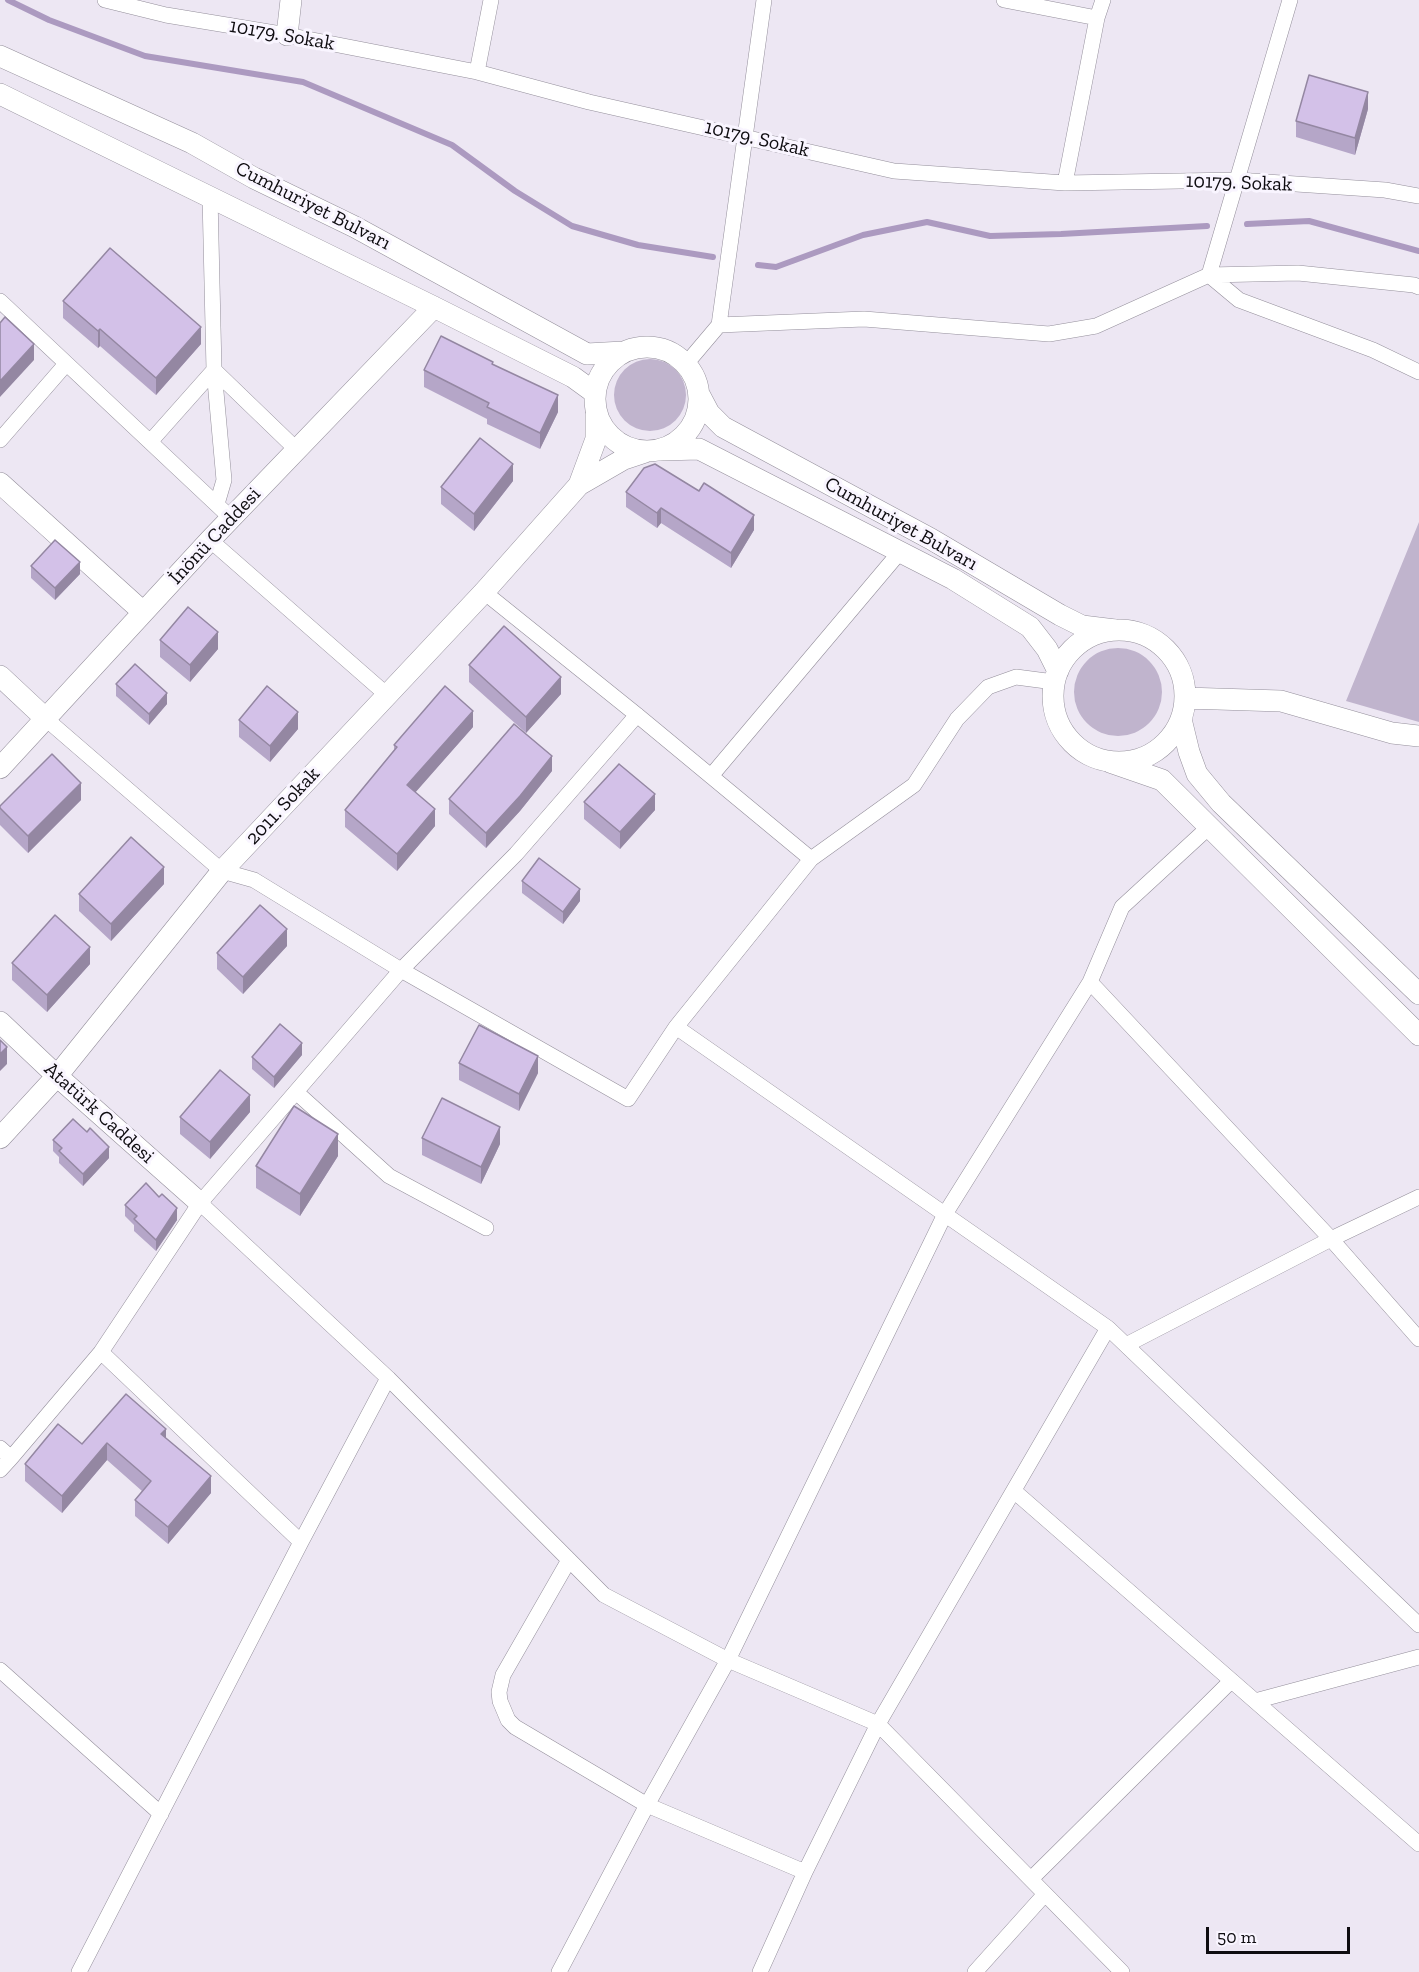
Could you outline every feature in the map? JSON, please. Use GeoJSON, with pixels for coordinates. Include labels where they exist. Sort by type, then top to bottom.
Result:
{"type":"FeatureCollection","features":[{"type":"Feature","properties":{"kind":"main road"},"geometry":{"type":"LineString","coordinates":[[287,35],[291,0]]}},
{"type":"Feature","properties":{"kind":"main road","name":"Cumhuriyet Bulvarı"},"geometry":{"type":"LineString","coordinates":[[0,56],[192,143],[254,178],[366,232],[587,354],[623,352]]}},
{"type":"Feature","properties":{"kind":"main road"},"geometry":{"type":"LineString","coordinates":[[0,94],[573,377],[595,401],[602,426],[613,439],[628,448],[654,451],[699,449],[953,579],[1030,627],[1047,649],[1056,676]]}},
{"type":"Feature","properties":{"kind":"main road","name":"İnönü Caddesi"},"geometry":{"type":"LineString","coordinates":[[0,768],[210,540],[224,511],[297,450],[434,307]]}},
{"type":"Feature","properties":{"kind":"main road"},"geometry":{"type":"LineString","coordinates":[[640,347],[657,348],[673,354],[686,364],[696,379],[700,396],[698,414],[690,430],[678,442],[624,459],[579,485],[596,439],[595,401],[600,376],[609,362],[623,352],[640,347]]}},
{"type":"Feature","properties":{"kind":"main road","name":"Cumhuriyet Bulvarı"},"geometry":{"type":"LineString","coordinates":[[700,396],[709,413],[723,427],[931,539],[1060,615],[1082,626],[1115,630]]}},
{"type":"Feature","properties":{"kind":"main road"},"geometry":{"type":"LineString","coordinates":[[0,483],[143,612]]}},
{"type":"Feature","properties":{"kind":"main road","name":"2011. Sokak"},"geometry":{"type":"LineString","coordinates":[[0,1138],[57,1076],[222,871],[484,592],[579,485]]}},
{"type":"Feature","properties":{"kind":"main road"},"geometry":{"type":"LineString","coordinates":[[1110,762],[1132,761],[1153,753],[1170,738],[1181,719],[1185,698],[1182,676],[1164,648],[1156,641],[1136,632],[1115,630],[1094,634],[1076,645],[1062,662],[1056,676],[1053,703],[1059,724],[1071,742],[1089,755],[1162,780],[1419,1035]]}},
{"type":"Feature","properties":{"kind":"main road"},"geometry":{"type":"LineString","coordinates":[[0,676],[46,719]]}},
{"type":"Feature","properties":{"kind":"main road"},"geometry":{"type":"LineString","coordinates":[[1185,698],[1281,701],[1392,733],[1419,736]]}},
{"type":"Feature","properties":{"kind":"main road"},"geometry":{"type":"LineString","coordinates":[[1181,719],[1197,774],[1221,803],[1419,994]]}},
{"type":"Feature","properties":{"kind":"main road","name":"Atatürk Caddesi"},"geometry":{"type":"LineString","coordinates":[[0,1022],[200,1203]]}},
{"type":"Feature","properties":{"kind":"street","name":"10179. Sokak"},"geometry":{"type":"LineString","coordinates":[[105,0],[166,15],[287,35],[477,72],[589,102],[894,171],[1065,183],[1237,180],[1385,190],[1419,196]]}},
{"type":"Feature","properties":{"kind":"street"},"geometry":{"type":"LineString","coordinates":[[477,72],[491,0]]}},
{"type":"Feature","properties":{"kind":"street"},"geometry":{"type":"LineString","coordinates":[[686,364],[719,325],[764,0]]}},
{"type":"Feature","properties":{"kind":"street"},"geometry":{"type":"LineString","coordinates":[[1004,0],[1097,18]]}},
{"type":"Feature","properties":{"kind":"street"},"geometry":{"type":"LineString","coordinates":[[1065,183],[1097,18],[1103,0]]}},
{"type":"Feature","properties":{"kind":"street"},"geometry":{"type":"LineString","coordinates":[[1209,275],[1290,0]]}},
{"type":"Feature","properties":{"kind":"street"},"geometry":{"type":"LineString","coordinates":[[210,196],[214,370],[224,480],[224,511]]}},
{"type":"Feature","properties":{"kind":"street"},"geometry":{"type":"LineString","coordinates":[[719,325],[864,318],[1049,334],[1096,326],[1209,275],[1298,273],[1419,287]]}},
{"type":"Feature","properties":{"kind":"street"},"geometry":{"type":"LineString","coordinates":[[1209,275],[1239,300],[1373,350],[1419,372]]}},
{"type":"Feature","properties":{"kind":"street"},"geometry":{"type":"LineString","coordinates":[[0,301],[224,511]]}},
{"type":"Feature","properties":{"kind":"street"},"geometry":{"type":"LineString","coordinates":[[0,440],[66,364]]}},
{"type":"Feature","properties":{"kind":"street"},"geometry":{"type":"LineString","coordinates":[[150,442],[214,370]]}},
{"type":"Feature","properties":{"kind":"street"},"geometry":{"type":"LineString","coordinates":[[214,370],[297,450]]}},
{"type":"Feature","properties":{"kind":"street"},"geometry":{"type":"LineString","coordinates":[[210,540],[387,695]]}},
{"type":"Feature","properties":{"kind":"street"},"geometry":{"type":"LineString","coordinates":[[711,776],[899,553]]}},
{"type":"Feature","properties":{"kind":"street"},"geometry":{"type":"LineString","coordinates":[[484,592],[811,859]]}},
{"type":"Feature","properties":{"kind":"street"},"geometry":{"type":"LineString","coordinates":[[46,719],[222,871],[254,880],[401,970],[628,1099],[676,1027],[811,859],[914,785],[957,719],[988,687],[1016,677],[1056,676]]}},
{"type":"Feature","properties":{"kind":"street"},"geometry":{"type":"LineString","coordinates":[[0,1470],[5,1453],[101,1352],[200,1203],[401,970],[516,854],[637,715]]}},
{"type":"Feature","properties":{"kind":"street"},"geometry":{"type":"LineString","coordinates":[[559,1972],[646,1805],[728,1660],[945,1214],[1090,982],[1122,907],[1209,827]]}},
{"type":"Feature","properties":{"kind":"street"},"geometry":{"type":"LineString","coordinates":[[1090,982],[1331,1239],[1419,1339]]}},
{"type":"Feature","properties":{"kind":"street"},"geometry":{"type":"LineString","coordinates":[[676,1027],[1108,1328],[1419,1625]]}},
{"type":"Feature","properties":{"kind":"street"},"geometry":{"type":"LineString","coordinates":[[296,1092],[389,1176],[486,1228]]}},
{"type":"Feature","properties":{"kind":"street"},"geometry":{"type":"LineString","coordinates":[[1126,1346],[1331,1239],[1419,1197]]}},
{"type":"Feature","properties":{"kind":"street"},"geometry":{"type":"LineString","coordinates":[[200,1203],[388,1378],[604,1595],[728,1660],[878,1724],[1122,1972]]}},
{"type":"Feature","properties":{"kind":"street"},"geometry":{"type":"LineString","coordinates":[[760,1972],[805,1872],[878,1724],[1108,1328]]}},
{"type":"Feature","properties":{"kind":"street"},"geometry":{"type":"LineString","coordinates":[[101,1352],[301,1542]]}},
{"type":"Feature","properties":{"kind":"street"},"geometry":{"type":"LineString","coordinates":[[79,1972],[388,1378]]}},
{"type":"Feature","properties":{"kind":"street"},"geometry":{"type":"LineString","coordinates":[[1014,1491],[1419,1844]]}},
{"type":"Feature","properties":{"kind":"street"},"geometry":{"type":"LineString","coordinates":[[569,1560],[503,1675],[499,1692],[503,1711],[514,1727],[646,1805],[805,1872]]}},
{"type":"Feature","properties":{"kind":"street"},"geometry":{"type":"LineString","coordinates":[[1255,1701],[1419,1657]]}},
{"type":"Feature","properties":{"kind":"street"},"geometry":{"type":"LineString","coordinates":[[0,1670],[161,1814]]}},
{"type":"Feature","properties":{"kind":"street"},"geometry":{"type":"LineString","coordinates":[[1031,1879],[1232,1681]]}},
{"type":"Feature","properties":{"kind":"street"},"geometry":{"type":"LineString","coordinates":[[975,1972],[1045,1894]]}},
{"type":"Feature","properties":{"kind":"shaded area"},"geometry":{"type":"Polygon","coordinates":[[[650,359],[670,365],[680,375],[686,395],[680,415],[670,425],[650,431],[630,425],[620,415],[614,395],[620,375],[630,365],[650,359]]]}},
{"type":"Feature","properties":{"kind":"shaded area"},"geometry":{"type":"Polygon","coordinates":[[[1419,522],[1419,722],[1346,701],[1419,522]]]}},
{"type":"Feature","properties":{"kind":"shaded area"},"geometry":{"type":"Polygon","coordinates":[[[1109,648],[1127,648],[1143,655],[1155,667],[1162,683],[1162,701],[1155,717],[1143,729],[1127,736],[1109,736],[1093,729],[1081,717],[1074,701],[1074,683],[1081,667],[1093,655],[1109,648]]]}},
{"type":"Feature","properties":{"kind":"building"},"geometry":{"type":"Polygon","coordinates":[[[1309,75],[1368,92],[1355,138],[1296,121],[1309,75]]]}},
{"type":"Feature","properties":{"kind":"building"},"geometry":{"type":"Polygon","coordinates":[[[110,248],[201,327],[156,378],[100,329],[98,331],[63,301],[110,248]]]}},
{"type":"Feature","properties":{"kind":"building"},"geometry":{"type":"Polygon","coordinates":[[[5,317],[34,344],[0,381],[0,323],[5,317]]]}},
{"type":"Feature","properties":{"kind":"building"},"geometry":{"type":"Polygon","coordinates":[[[441,336],[493,362],[492,364],[558,395],[540,433],[487,407],[489,403],[424,370],[441,336]]]}},
{"type":"Feature","properties":{"kind":"building"},"geometry":{"type":"Polygon","coordinates":[[[480,438],[513,464],[474,514],[441,487],[480,438]]]}},
{"type":"Feature","properties":{"kind":"building"},"geometry":{"type":"Polygon","coordinates":[[[655,464],[699,491],[704,483],[754,515],[731,553],[661,508],[657,513],[626,492],[644,468],[655,464]]]}},
{"type":"Feature","properties":{"kind":"building"},"geometry":{"type":"Polygon","coordinates":[[[55,540],[80,562],[55,588],[31,566],[55,540]]]}},
{"type":"Feature","properties":{"kind":"building"},"geometry":{"type":"Polygon","coordinates":[[[188,607],[218,632],[190,665],[160,640],[188,607]]]}},
{"type":"Feature","properties":{"kind":"building"},"geometry":{"type":"Polygon","coordinates":[[[504,626],[561,677],[526,717],[469,665],[504,626]]]}},
{"type":"Feature","properties":{"kind":"building"},"geometry":{"type":"Polygon","coordinates":[[[135,664],[167,693],[149,714],[116,684],[135,664]]]}},
{"type":"Feature","properties":{"kind":"building"},"geometry":{"type":"Polygon","coordinates":[[[267,686],[298,712],[270,746],[239,720],[267,686]]]}},
{"type":"Feature","properties":{"kind":"building"},"geometry":{"type":"Polygon","coordinates":[[[445,686],[473,711],[407,785],[435,809],[397,854],[345,810],[397,747],[394,745],[445,686]]]}},
{"type":"Feature","properties":{"kind":"building"},"geometry":{"type":"Polygon","coordinates":[[[514,724],[552,756],[486,833],[449,799],[514,724]]]}},
{"type":"Feature","properties":{"kind":"building"},"geometry":{"type":"Polygon","coordinates":[[[52,754],[81,783],[28,836],[0,806],[52,754]]]}},
{"type":"Feature","properties":{"kind":"building"},"geometry":{"type":"Polygon","coordinates":[[[619,764],[655,794],[620,832],[584,802],[619,764]]]}},
{"type":"Feature","properties":{"kind":"building"},"geometry":{"type":"Polygon","coordinates":[[[131,837],[164,867],[111,924],[79,894],[131,837]]]}},
{"type":"Feature","properties":{"kind":"building"},"geometry":{"type":"Polygon","coordinates":[[[539,858],[580,889],[563,912],[522,881],[539,858]]]}},
{"type":"Feature","properties":{"kind":"building"},"geometry":{"type":"Polygon","coordinates":[[[260,905],[287,929],[243,977],[217,953],[260,905]]]}},
{"type":"Feature","properties":{"kind":"building"},"geometry":{"type":"Polygon","coordinates":[[[55,915],[90,947],[47,995],[12,963],[55,915]]]}},
{"type":"Feature","properties":{"kind":"building"},"geometry":{"type":"Polygon","coordinates":[[[280,1024],[302,1043],[274,1077],[252,1057],[280,1024]]]}},
{"type":"Feature","properties":{"kind":"building"},"geometry":{"type":"Polygon","coordinates":[[[479,1025],[538,1056],[519,1094],[459,1063],[479,1025]]]}},
{"type":"Feature","properties":{"kind":"building"},"geometry":{"type":"Polygon","coordinates":[[[0,1040],[7,1047],[0,1054],[0,1040]]]}},
{"type":"Feature","properties":{"kind":"building"},"geometry":{"type":"Polygon","coordinates":[[[220,1070],[250,1095],[210,1142],[180,1117],[220,1070]]]}},
{"type":"Feature","properties":{"kind":"building"},"geometry":{"type":"Polygon","coordinates":[[[442,1098],[500,1127],[481,1167],[422,1138],[442,1098]]]}},
{"type":"Feature","properties":{"kind":"building"},"geometry":{"type":"Polygon","coordinates":[[[294,1106],[338,1134],[300,1194],[256,1166],[294,1106]]]}},
{"type":"Feature","properties":{"kind":"building"},"geometry":{"type":"Polygon","coordinates":[[[73,1119],[87,1132],[90,1128],[109,1147],[83,1174],[59,1151],[62,1148],[53,1140],[73,1119]]]}},
{"type":"Feature","properties":{"kind":"building"},"geometry":{"type":"Polygon","coordinates":[[[146,1183],[159,1197],[162,1194],[177,1208],[156,1240],[134,1219],[137,1216],[125,1205],[146,1183]]]}},
{"type":"Feature","properties":{"kind":"building"},"geometry":{"type":"Polygon","coordinates":[[[126,1394],[166,1429],[161,1434],[211,1476],[168,1527],[135,1500],[151,1481],[107,1443],[62,1496],[25,1464],[58,1424],[82,1444],[126,1394]]]}},
{"type":"Feature","properties":{"kind":"waterway"},"geometry":{"type":"LineString","coordinates":[[8,0],[49,20],[145,56],[303,82],[452,145],[515,191],[572,226],[638,245],[713,257]]}},
{"type":"Feature","properties":{"kind":"waterway"},"geometry":{"type":"LineString","coordinates":[[1247,224],[1309,221],[1419,251]]}},
{"type":"Feature","properties":{"kind":"waterway"},"geometry":{"type":"LineString","coordinates":[[758,265],[776,267],[863,235],[927,222],[990,236],[1207,226]]}}]}
